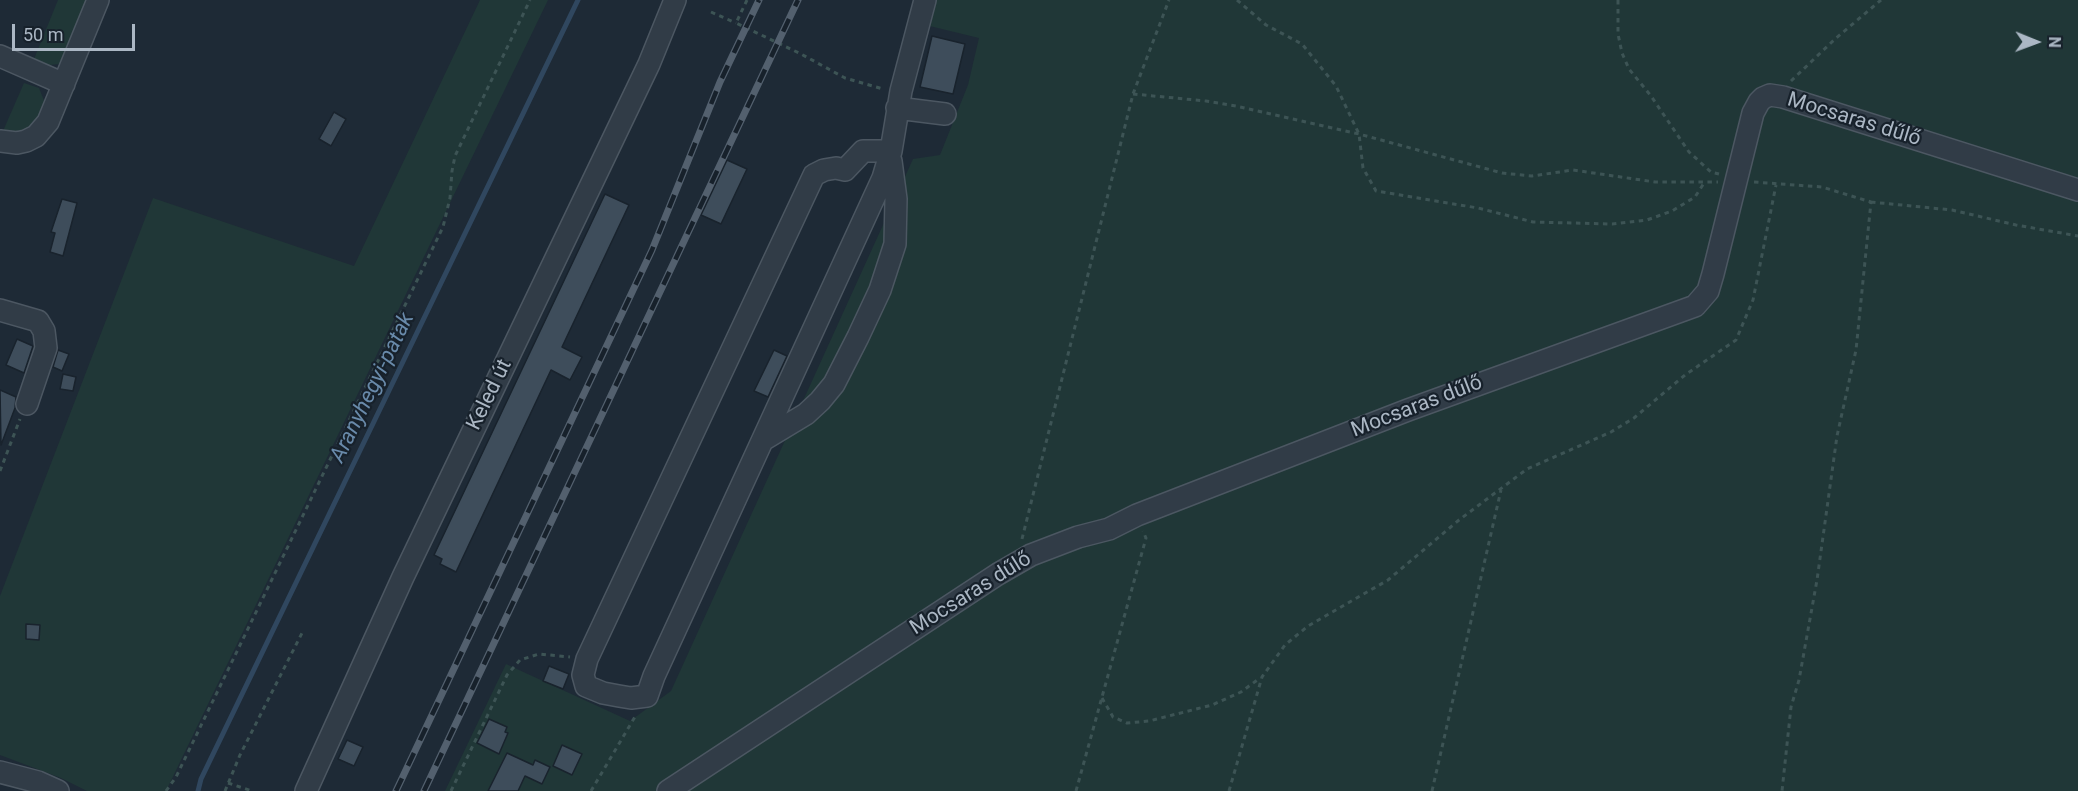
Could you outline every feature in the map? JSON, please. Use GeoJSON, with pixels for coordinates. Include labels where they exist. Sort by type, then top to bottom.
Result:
{"type":"FeatureCollection","features":[{"type":"Feature","properties":{"kind":"street"},"geometry":{"type":"LineString","coordinates":[[3,142],[26,141],[36,136],[48,122],[98,0]]}},
{"type":"Feature","properties":{"kind":"street","name":"Keled út"},"geometry":{"type":"LineString","coordinates":[[306,791],[403,577],[649,64],[675,0]]}},
{"type":"Feature","properties":{"kind":"street"},"geometry":{"type":"LineString","coordinates":[[891,151],[863,151],[845,170],[836,168],[813,175],[586,659],[583,675],[586,686],[603,693],[631,698],[647,696],[878,189],[891,151],[899,99],[925,0]]}},
{"type":"Feature","properties":{"kind":"street"},"geometry":{"type":"LineString","coordinates":[[0,56],[64,84]]}},
{"type":"Feature","properties":{"kind":"street","name":"Mocsaras dűlő"},"geometry":{"type":"LineString","coordinates":[[668,791],[1031,555],[1078,537],[1109,529],[1137,515],[1408,410],[1695,306],[1708,291],[1738,180],[1753,113],[1758,102],[1770,95],[1783,97],[2078,190]]}},
{"type":"Feature","properties":{"kind":"street"},"geometry":{"type":"LineString","coordinates":[[899,99],[945,114]]}},
{"type":"Feature","properties":{"kind":"street"},"geometry":{"type":"LineString","coordinates":[[763,440],[806,414],[834,384],[870,311],[889,265],[894,244],[896,199],[891,151]]}},
{"type":"Feature","properties":{"kind":"street"},"geometry":{"type":"LineString","coordinates":[[0,310],[39,321],[44,331],[46,348],[27,404]]}},
{"type":"Feature","properties":{"kind":"street"},"geometry":{"type":"LineString","coordinates":[[0,772],[58,791]]}},
{"type":"Feature","properties":{"kind":"path"},"geometry":{"type":"LineString","coordinates":[[166,791],[186,757],[443,227],[450,198],[455,156],[530,0]]}},
{"type":"Feature","properties":{"kind":"path"},"geometry":{"type":"LineString","coordinates":[[736,23],[747,0]]}},
{"type":"Feature","properties":{"kind":"path"},"geometry":{"type":"LineString","coordinates":[[1016,564],[1133,94],[1169,0]]}},
{"type":"Feature","properties":{"kind":"path"},"geometry":{"type":"LineString","coordinates":[[1237,0],[1266,25],[1302,44],[1336,86],[1359,134],[1364,168],[1376,191],[1478,208],[1533,222],[1612,224],[1647,220],[1672,211],[1695,197],[1704,183]]}},
{"type":"Feature","properties":{"kind":"path"},"geometry":{"type":"LineString","coordinates":[[1618,0],[1618,34],[1622,53],[1629,69],[1651,96],[1689,152],[1711,172],[1738,180]]}},
{"type":"Feature","properties":{"kind":"path"},"geometry":{"type":"LineString","coordinates":[[1783,97],[1786,86],[1835,39],[1881,0]]}},
{"type":"Feature","properties":{"kind":"path"},"geometry":{"type":"LineString","coordinates":[[711,12],[845,78],[878,88],[899,99]]}},
{"type":"Feature","properties":{"kind":"path"},"geometry":{"type":"LineString","coordinates":[[1101,698],[1113,717],[1127,723],[1149,721],[1212,705],[1241,692],[1262,677],[1285,645],[1300,632],[1388,580],[1459,520],[1527,469],[1611,432],[1634,418],[1685,375],[1736,340],[1753,300],[1776,185]]}},
{"type":"Feature","properties":{"kind":"path"},"geometry":{"type":"LineString","coordinates":[[1872,202],[1952,210],[2078,236]]}},
{"type":"Feature","properties":{"kind":"path"},"geometry":{"type":"LineString","coordinates":[[0,471],[27,404]]}},
{"type":"Feature","properties":{"kind":"path"},"geometry":{"type":"LineString","coordinates":[[1432,791],[1501,489]]}},
{"type":"Feature","properties":{"kind":"path"},"geometry":{"type":"LineString","coordinates":[[1076,791],[1146,538]]}},
{"type":"Feature","properties":{"kind":"path"},"geometry":{"type":"LineString","coordinates":[[225,791],[240,755],[302,633]]}},
{"type":"Feature","properties":{"kind":"path"},"geometry":{"type":"LineString","coordinates":[[451,791],[507,675],[520,660],[539,654],[586,659]]}},
{"type":"Feature","properties":{"kind":"path"},"geometry":{"type":"LineString","coordinates":[[1229,791],[1262,677]]}},
{"type":"Feature","properties":{"kind":"path"},"geometry":{"type":"LineString","coordinates":[[591,791],[647,696]]}},
{"type":"Feature","properties":{"kind":"path"},"geometry":{"type":"LineString","coordinates":[[228,783],[252,791]]}},
{"type":"Feature","properties":{"kind":"green space"},"geometry":{"type":"Polygon","coordinates":[[[58,0],[90,0],[67,58],[59,64],[50,65],[34,59],[58,0]]]}},
{"type":"Feature","properties":{"kind":"green space"},"geometry":{"type":"Polygon","coordinates":[[[480,0],[548,0],[166,791],[87,791],[61,778],[0,755],[0,596],[153,198],[354,266],[480,0]]]}},
{"type":"Feature","properties":{"kind":"green space"},"geometry":{"type":"Polygon","coordinates":[[[915,0],[2078,0],[2078,791],[445,791],[506,664],[630,721],[671,691],[913,159],[940,155],[968,85],[979,38],[909,21],[915,0]]]}},
{"type":"Feature","properties":{"kind":"green space"},"geometry":{"type":"Polygon","coordinates":[[[24,83],[39,88],[45,103],[38,122],[30,130],[16,137],[3,131],[24,83]]]}},
{"type":"Feature","properties":{"kind":"building"},"geometry":{"type":"Polygon","coordinates":[[[932,36],[965,44],[953,94],[920,87],[932,36]]]}},
{"type":"Feature","properties":{"kind":"building"},"geometry":{"type":"Polygon","coordinates":[[[334,112],[346,119],[331,146],[319,139],[334,112]]]}},
{"type":"Feature","properties":{"kind":"building"},"geometry":{"type":"Polygon","coordinates":[[[727,160],[747,169],[721,224],[701,215],[727,160]]]}},
{"type":"Feature","properties":{"kind":"building"},"geometry":{"type":"Polygon","coordinates":[[[605,194],[629,205],[562,347],[582,357],[570,380],[551,370],[456,572],[440,564],[442,559],[434,555],[605,194]]]}},
{"type":"Feature","properties":{"kind":"building"},"geometry":{"type":"Polygon","coordinates":[[[62,199],[77,203],[63,256],[50,252],[55,233],[51,232],[62,199]]]}},
{"type":"Feature","properties":{"kind":"building"},"geometry":{"type":"Polygon","coordinates":[[[17,339],[33,346],[24,373],[6,365],[17,339]]]}},
{"type":"Feature","properties":{"kind":"building"},"geometry":{"type":"Polygon","coordinates":[[[58,350],[69,354],[62,371],[53,367],[58,350]]]}},
{"type":"Feature","properties":{"kind":"building"},"geometry":{"type":"Polygon","coordinates":[[[774,350],[787,356],[768,397],[754,391],[774,350]]]}},
{"type":"Feature","properties":{"kind":"building"},"geometry":{"type":"Polygon","coordinates":[[[63,374],[76,377],[73,391],[60,389],[63,374]]]}},
{"type":"Feature","properties":{"kind":"building"},"geometry":{"type":"Polygon","coordinates":[[[0,390],[16,397],[15,408],[1,445],[0,390]]]}},
{"type":"Feature","properties":{"kind":"building"},"geometry":{"type":"Polygon","coordinates":[[[26,624],[40,625],[39,640],[26,639],[26,624]]]}},
{"type":"Feature","properties":{"kind":"building"},"geometry":{"type":"Polygon","coordinates":[[[549,666],[569,674],[563,689],[543,681],[549,666]]]}},
{"type":"Feature","properties":{"kind":"building"},"geometry":{"type":"Polygon","coordinates":[[[489,719],[507,727],[505,732],[508,733],[499,754],[477,743],[489,719]]]}},
{"type":"Feature","properties":{"kind":"building"},"geometry":{"type":"Polygon","coordinates":[[[347,740],[363,747],[354,766],[338,759],[347,740]]]}},
{"type":"Feature","properties":{"kind":"building"},"geometry":{"type":"Polygon","coordinates":[[[562,745],[582,754],[572,775],[553,766],[562,745]]]}},
{"type":"Feature","properties":{"kind":"building"},"geometry":{"type":"Polygon","coordinates":[[[507,753],[533,765],[535,760],[550,767],[542,784],[525,776],[518,791],[488,791],[507,753]]]}},
{"type":"Feature","properties":{"kind":"waterway","name":"Aranyhegyi-patak"},"geometry":{"type":"LineString","coordinates":[[198,791],[201,779],[578,0]]}},
{"type":"Feature","properties":{"kind":"railway"},"geometry":{"type":"LineString","coordinates":[[396,791],[652,250],[720,82],[759,0]]}},
{"type":"Feature","properties":{"kind":"railway"},"geometry":{"type":"LineString","coordinates":[[424,791],[798,0]]}}]}
